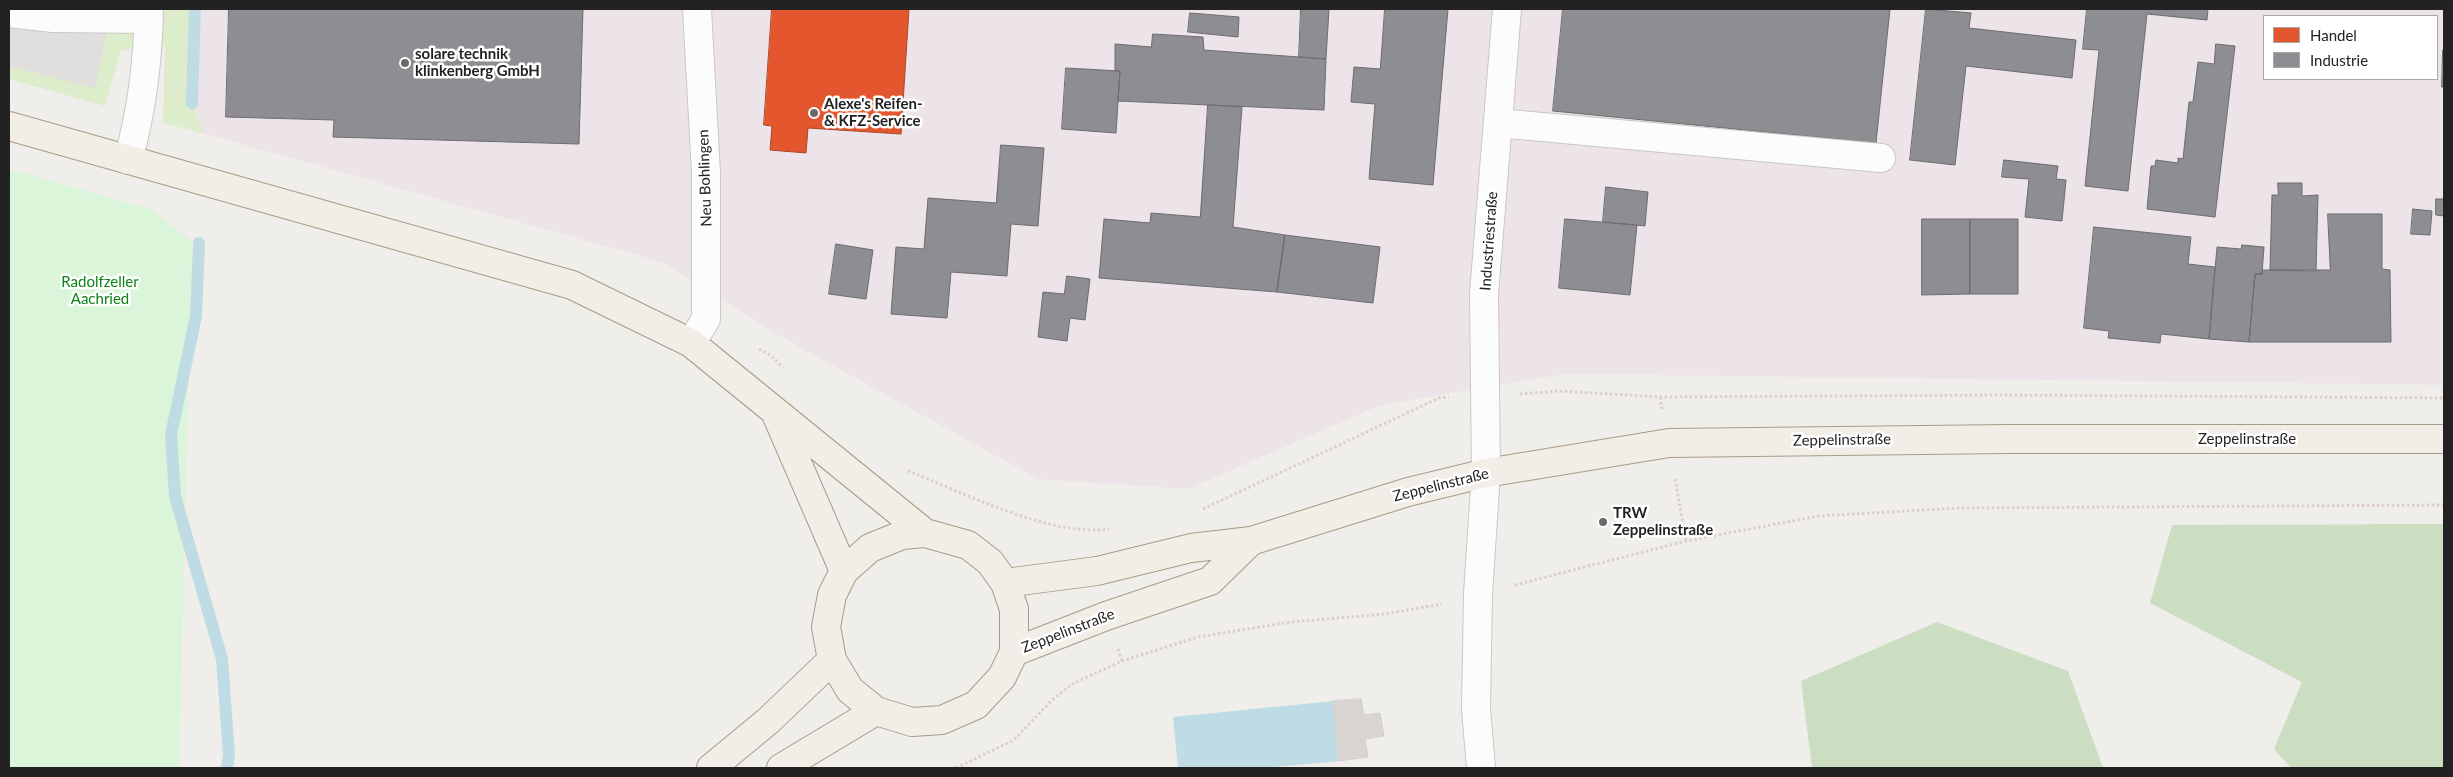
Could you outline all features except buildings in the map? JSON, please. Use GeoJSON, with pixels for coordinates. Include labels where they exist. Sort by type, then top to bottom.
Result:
{"type":"FeatureCollection","features":[{"type":"Feature","properties":{"kind":"main road"},"geometry":{"type":"LineString","coordinates":[[9,126],[572,285],[691,343],[925,533]]}},
{"type":"Feature","properties":{"kind":"main road"},"geometry":{"type":"LineString","coordinates":[[773,408],[844,571]]}},
{"type":"Feature","properties":{"kind":"main road","name":"Zeppelinstraße"},"geometry":{"type":"LineString","coordinates":[[1005,583],[1096,571],[1191,548],[1251,541],[1408,492],[1486,473],[1669,443],[2007,439],[2444,438]]}},
{"type":"Feature","properties":{"kind":"main road"},"geometry":{"type":"LineString","coordinates":[[925,533],[968,545],[990,562],[1005,583],[1014,609],[1014,652],[1002,677],[976,705],[942,720],[912,722],[876,711],[850,690],[832,660],[826,627],[832,595],[844,571],[870,548],[902,535],[925,533]]}},
{"type":"Feature","properties":{"kind":"main road","name":"Zeppelinstraße"},"geometry":{"type":"LineString","coordinates":[[1014,652],[1106,616],[1210,581],[1251,541]]}},
{"type":"Feature","properties":{"kind":"main road"},"geometry":{"type":"LineString","coordinates":[[710,768],[768,721],[832,660]]}},
{"type":"Feature","properties":{"kind":"main road"},"geometry":{"type":"LineString","coordinates":[[781,768],[876,711]]}},
{"type":"Feature","properties":{"kind":"street","name":"Neu Bohlingen"},"geometry":{"type":"LineString","coordinates":[[691,343],[706,319],[706,172],[697,9]]}},
{"type":"Feature","properties":{"kind":"street","name":"Industriestraße"},"geometry":{"type":"LineString","coordinates":[[1481,768],[1476,709],[1478,594],[1486,473],[1484,294],[1506,9]]}},
{"type":"Feature","properties":{"kind":"street"},"geometry":{"type":"LineString","coordinates":[[9,13],[53,18],[149,14],[149,47],[137,128],[128,160]]}},
{"type":"Feature","properties":{"kind":"street"},"geometry":{"type":"LineString","coordinates":[[1498,123],[1881,158]]}},
{"type":"Feature","properties":{"kind":"path"},"geometry":{"type":"LineString","coordinates":[[756,347],[772,356],[784,370]]}},
{"type":"Feature","properties":{"kind":"path"},"geometry":{"type":"LineString","coordinates":[[1199,510],[1439,398],[1559,391],[1660,398],[2019,396],[2444,398]]}},
{"type":"Feature","properties":{"kind":"path"},"geometry":{"type":"LineString","coordinates":[[901,468],[1033,520],[1090,531],[1118,527]]}},
{"type":"Feature","properties":{"kind":"path"},"geometry":{"type":"LineString","coordinates":[[956,768],[1014,740],[1072,684],[1122,660],[1198,637],[1291,622],[1385,614],[1441,604],[1686,541],[1818,516],[1959,508],[2444,505]]}},
{"type":"Feature","properties":{"kind":"shaded area"},"geometry":{"type":"Polygon","coordinates":[[[195,9],[2444,9],[2444,385],[1565,374],[1381,405],[1188,489],[1038,479],[783,338],[662,262],[205,134],[192,103],[195,9]]]}},
{"type":"Feature","properties":{"kind":"shaded area"},"geometry":{"type":"Polygon","coordinates":[[[9,13],[107,19],[105,41],[95,88],[9,66],[9,13]]]}},
{"type":"Feature","properties":{"kind":"green space"},"geometry":{"type":"Polygon","coordinates":[[[9,9],[195,9],[192,103],[205,134],[163,123],[165,46],[121,50],[105,106],[9,79],[9,9]]]}},
{"type":"Feature","properties":{"kind":"green space","name":"Radolfzeller Aachried"},"geometry":{"type":"Polygon","coordinates":[[[9,169],[150,209],[192,241],[179,768],[9,768],[9,169]]]}},
{"type":"Feature","properties":{"kind":"green space"},"geometry":{"type":"Polygon","coordinates":[[[2444,524],[2444,768],[2291,768],[2274,749],[2302,682],[2150,603],[2172,525],[2444,524]]]}},
{"type":"Feature","properties":{"kind":"green space"},"geometry":{"type":"Polygon","coordinates":[[[1937,622],[2068,671],[2103,768],[1812,768],[1801,681],[1937,622]]]}},
{"type":"Feature","properties":{"kind":"water"},"geometry":{"type":"Polygon","coordinates":[[[1333,701],[1339,761],[1263,768],[1178,768],[1173,717],[1333,701]]]}},
{"type":"Feature","properties":{"kind":"waterway"},"geometry":{"type":"LineString","coordinates":[[192,103],[195,9]]}},
{"type":"Feature","properties":{"kind":"waterway"},"geometry":{"type":"LineString","coordinates":[[199,243],[196,316],[171,435],[175,496],[222,659],[229,755],[227,768]]}},
{"type":"Feature","properties":{"kind":"place","name":"solare technik klinkenberg GmbH"},"geometry":{"type":"Point","coordinates":[405,63]}},
{"type":"Feature","properties":{"kind":"place","name":"Alexe's Reifen- & KFZ-Service"},"geometry":{"type":"Point","coordinates":[814,113]}},
{"type":"Feature","properties":{"kind":"place","name":"TRW Zeppelinstraße"},"geometry":{"type":"Point","coordinates":[1603,522]}}]}
